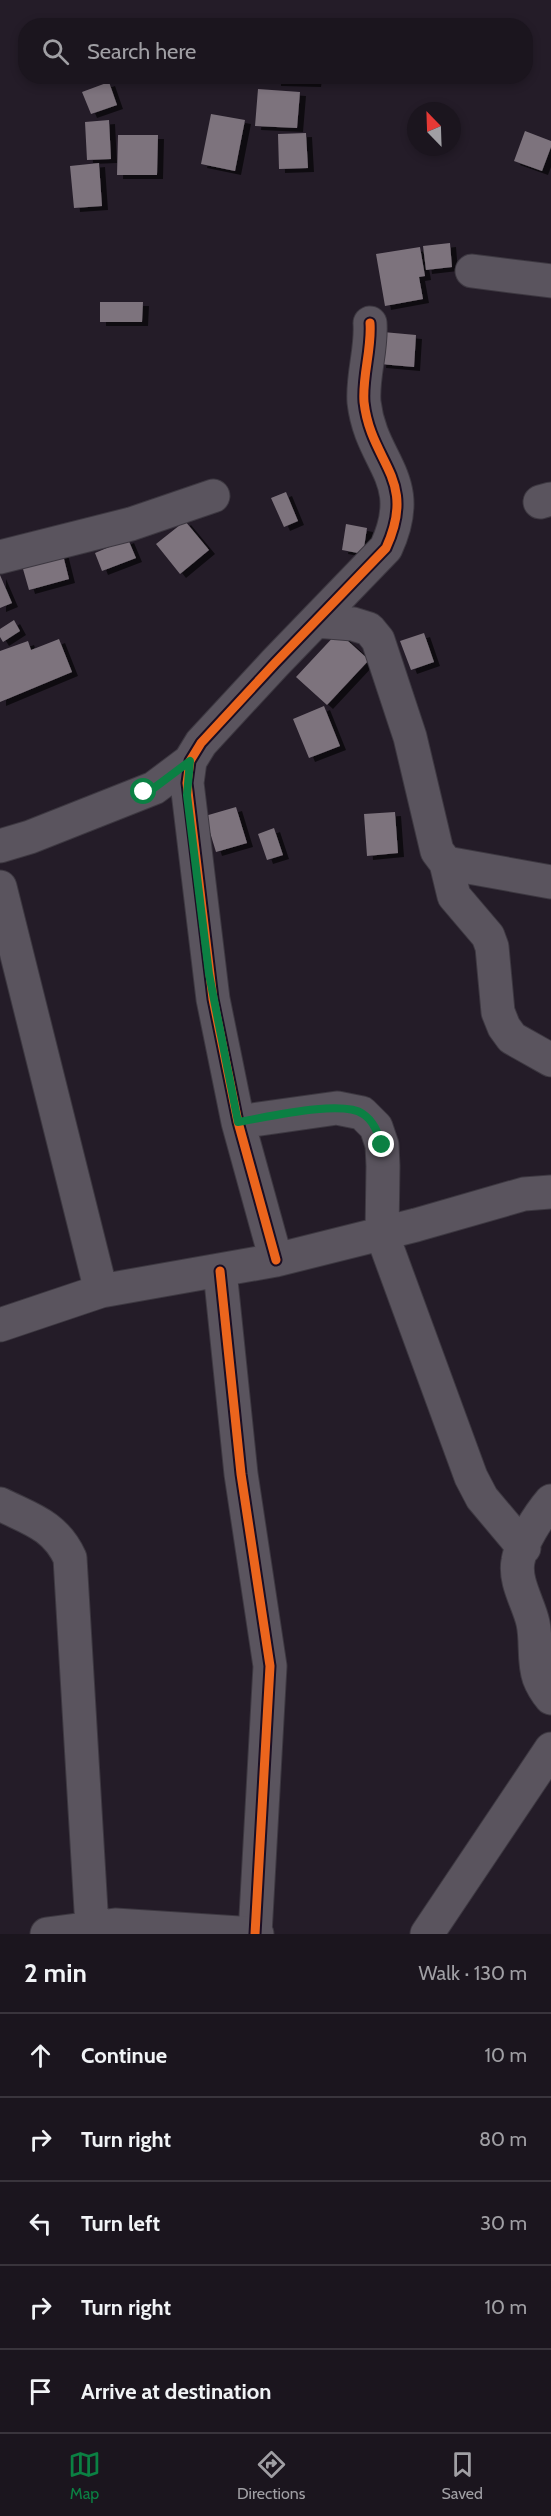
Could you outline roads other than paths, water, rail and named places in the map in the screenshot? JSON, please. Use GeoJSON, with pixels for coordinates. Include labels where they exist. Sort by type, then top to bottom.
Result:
{"type":"FeatureCollection","features":[{"type":"Feature","properties":{"kind":"street"},"geometry":{"type":"LineString","coordinates":[[472,271],[551,280]]}},
{"type":"Feature","properties":{"kind":"street"},"geometry":{"type":"LineString","coordinates":[[0,846],[30,837],[154,788],[190,761],[209,735],[386,548],[398,514],[396,490],[371,428],[365,406],[371,337],[370,323]]}},
{"type":"Feature","properties":{"kind":"street"},"geometry":{"type":"LineString","coordinates":[[0,557],[131,524],[213,496]]}},
{"type":"Feature","properties":{"kind":"street"},"geometry":{"type":"LineString","coordinates":[[316,621],[353,624],[369,629],[378,640],[410,737],[437,850],[446,862],[454,896],[488,936],[492,947],[498,1012],[504,1027],[512,1038],[551,1060]]}},
{"type":"Feature","properties":{"kind":"street"},"geometry":{"type":"LineString","coordinates":[[190,761],[187,795],[209,974],[238,1122],[276,1260]]}},
{"type":"Feature","properties":{"kind":"street"},"geometry":{"type":"LineString","coordinates":[[446,862],[551,882]]}},
{"type":"Feature","properties":{"kind":"street"},"geometry":{"type":"LineString","coordinates":[[0,887],[101,1291]]}},
{"type":"Feature","properties":{"kind":"street"},"geometry":{"type":"LineString","coordinates":[[238,1122],[338,1108],[362,1113],[376,1126],[382,1145],[382,1234],[471,1477],[482,1498],[524,1548]]}},
{"type":"Feature","properties":{"kind":"street"},"geometry":{"type":"LineString","coordinates":[[0,1325],[101,1291],[276,1260],[382,1234],[524,1194],[551,1192]]}},
{"type":"Feature","properties":{"kind":"street"},"geometry":{"type":"LineString","coordinates":[[47,1934],[115,1925],[178,1931],[256,1934],[270,1666],[241,1474],[220,1271]]}},
{"type":"Feature","properties":{"kind":"street"},"geometry":{"type":"LineString","coordinates":[[551,1501],[542,1511],[518,1561],[518,1576],[534,1624],[538,1676],[544,1690],[551,1698]]}},
{"type":"Feature","properties":{"kind":"street"},"geometry":{"type":"LineString","coordinates":[[0,1504],[52,1531],[63,1544],[70,1558],[92,1927]]}},
{"type":"Feature","properties":{"kind":"street"},"geometry":{"type":"LineString","coordinates":[[427,1934],[551,1749]]}}]}
